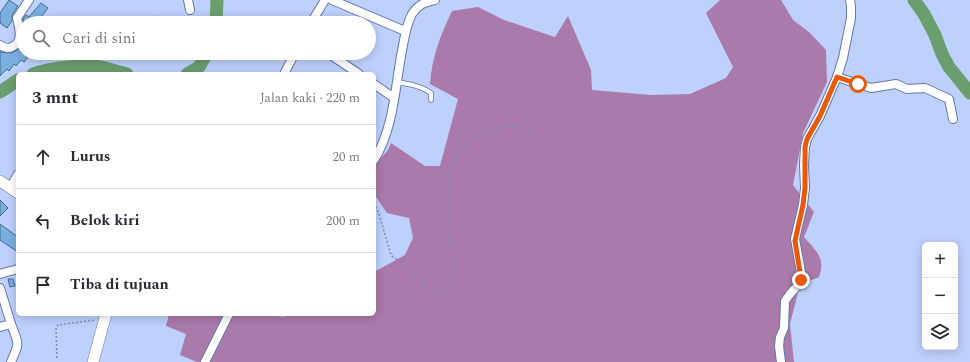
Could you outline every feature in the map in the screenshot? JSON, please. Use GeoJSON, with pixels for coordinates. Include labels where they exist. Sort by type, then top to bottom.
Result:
{"type":"FeatureCollection","features":[{"type":"Feature","properties":{"kind":"street"},"geometry":{"type":"LineString","coordinates":[[19,16],[29,0]]}},
{"type":"Feature","properties":{"kind":"street"},"geometry":{"type":"LineString","coordinates":[[188,0],[190,10]]}},
{"type":"Feature","properties":{"kind":"street"},"geometry":{"type":"LineString","coordinates":[[315,16],[325,0]]}},
{"type":"Feature","properties":{"kind":"street"},"geometry":{"type":"LineString","coordinates":[[332,0],[368,16]]}},
{"type":"Feature","properties":{"kind":"street"},"geometry":{"type":"LineString","coordinates":[[376,156],[383,144],[394,98],[405,32],[412,15],[419,6],[434,0]]}},
{"type":"Feature","properties":{"kind":"street"},"geometry":{"type":"LineString","coordinates":[[781,362],[779,346],[780,337],[784,328],[785,301],[801,280],[795,241],[805,188],[805,147],[807,139],[820,116],[837,77],[843,58],[851,18],[850,0]]}},
{"type":"Feature","properties":{"kind":"street"},"geometry":{"type":"LineString","coordinates":[[376,19],[405,32]]}},
{"type":"Feature","properties":{"kind":"street"},"geometry":{"type":"LineString","coordinates":[[0,45],[6,48],[11,48],[16,44]]}},
{"type":"Feature","properties":{"kind":"street"},"geometry":{"type":"LineString","coordinates":[[285,72],[291,60]]}},
{"type":"Feature","properties":{"kind":"street"},"geometry":{"type":"LineString","coordinates":[[338,60],[356,72]]}},
{"type":"Feature","properties":{"kind":"street"},"geometry":{"type":"LineString","coordinates":[[837,77],[871,88],[896,84],[907,89],[925,88],[949,99],[953,119]]}},
{"type":"Feature","properties":{"kind":"street"},"geometry":{"type":"LineString","coordinates":[[376,85],[394,98]]}},
{"type":"Feature","properties":{"kind":"street"},"geometry":{"type":"LineString","coordinates":[[0,181],[14,191]]}},
{"type":"Feature","properties":{"kind":"street"},"geometry":{"type":"LineString","coordinates":[[0,274],[16,270]]}},
{"type":"Feature","properties":{"kind":"street"},"geometry":{"type":"LineString","coordinates":[[0,288],[18,344],[11,362]]}},
{"type":"Feature","properties":{"kind":"street"},"geometry":{"type":"LineString","coordinates":[[205,362],[228,316]]}},
{"type":"Feature","properties":{"kind":"street"},"geometry":{"type":"LineString","coordinates":[[93,362],[106,317]]}},
{"type":"Feature","properties":{"kind":"street"},"geometry":{"type":"LineString","coordinates":[[0,327],[11,324]]}},
{"type":"Feature","properties":{"kind":"lane"},"geometry":{"type":"LineString","coordinates":[[397,82],[411,84],[431,93],[431,100]]}},
{"type":"Feature","properties":{"kind":"path"},"geometry":{"type":"LineString","coordinates":[[376,207],[390,255],[412,269],[423,283],[433,291],[442,295],[447,294],[451,290],[454,283],[449,215],[450,179],[452,166],[456,156],[461,149],[486,133],[507,126],[520,128],[531,132],[538,143]]}},
{"type":"Feature","properties":{"kind":"path"},"geometry":{"type":"LineString","coordinates":[[57,358],[56,327],[58,325],[106,317]]}},
{"type":"Feature","properties":{"kind":"shaded area"},"geometry":{"type":"Polygon","coordinates":[[[720,0],[781,0],[793,20],[809,32],[826,50],[827,82],[803,133],[793,185],[814,212],[804,237],[819,255],[821,265],[819,277],[800,285],[790,324],[794,362],[197,362],[180,355],[186,334],[166,326],[168,316],[376,316],[376,271],[405,255],[413,238],[409,218],[387,213],[376,197],[376,164],[388,150],[391,143],[425,166],[440,166],[458,99],[430,84],[437,47],[452,11],[478,7],[504,20],[555,37],[568,16],[591,70],[592,90],[651,95],[690,94],[726,78],[733,67],[706,13],[720,0]]]}},
{"type":"Feature","properties":{"kind":"building"},"geometry":{"type":"Polygon","coordinates":[[[9,0],[18,6],[12,15],[12,21],[7,28],[0,23],[0,13],[9,0]]]}},
{"type":"Feature","properties":{"kind":"building"},"geometry":{"type":"Polygon","coordinates":[[[41,3],[48,8],[42,16],[30,16],[41,3]]]}},
{"type":"Feature","properties":{"kind":"building"},"geometry":{"type":"Polygon","coordinates":[[[16,50],[16,60],[21,60],[16,66],[14,64],[9,71],[7,69],[0,76],[0,52],[12,53],[16,50]]]}},
{"type":"Feature","properties":{"kind":"building"},"geometry":{"type":"Polygon","coordinates":[[[0,200],[8,208],[0,216],[0,200]]]}},
{"type":"Feature","properties":{"kind":"building"},"geometry":{"type":"Polygon","coordinates":[[[0,224],[16,236],[16,251],[0,240],[0,224]]]}},
{"type":"Feature","properties":{"kind":"building"},"geometry":{"type":"Polygon","coordinates":[[[8,279],[13,279],[15,286],[10,287],[8,279]]]}},
{"type":"Feature","properties":{"kind":"waterway"},"geometry":{"type":"LineString","coordinates":[[216,16],[217,0]]}},
{"type":"Feature","properties":{"kind":"waterway"},"geometry":{"type":"LineString","coordinates":[[914,0],[924,14],[935,35],[942,54],[949,67],[970,93]]}},
{"type":"Feature","properties":{"kind":"waterway"},"geometry":{"type":"LineString","coordinates":[[190,72],[199,67],[203,60]]}},
{"type":"Feature","properties":{"kind":"waterway"},"geometry":{"type":"LineString","coordinates":[[40,72],[58,68],[79,66],[105,68],[120,72]]}},
{"type":"Feature","properties":{"kind":"waterway"},"geometry":{"type":"LineString","coordinates":[[0,92],[16,81]]}},
{"type":"Feature","properties":{"kind":"route"},"geometry":{"type":"LineString","coordinates":[[801,280],[795,238],[803,205],[805,188],[804,153],[806,142],[820,116],[837,77],[858,84]]}}]}
